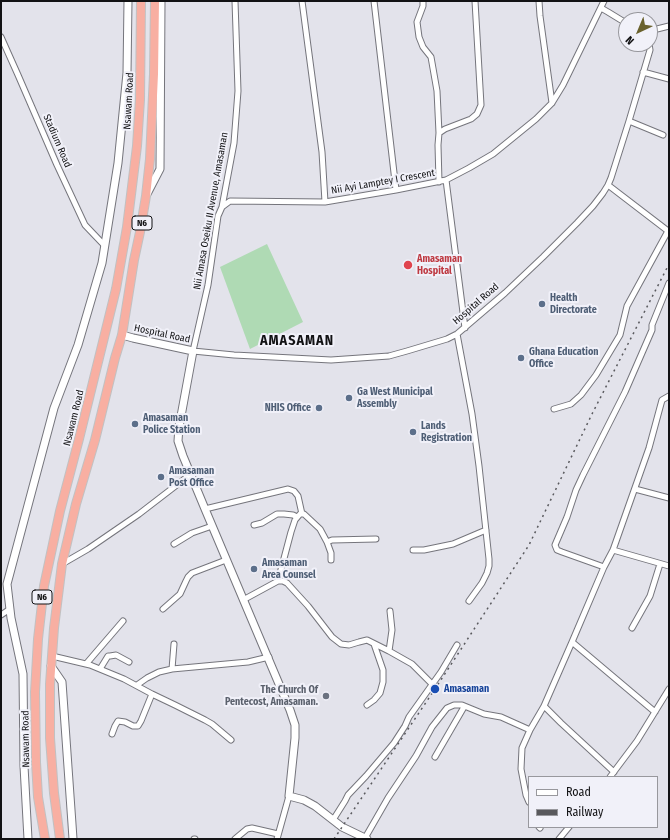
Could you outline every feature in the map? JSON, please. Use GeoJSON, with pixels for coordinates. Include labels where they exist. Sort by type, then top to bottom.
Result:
{"type":"FeatureCollection","features":[{"type":"Feature","properties":{"kind":"highway","name":"Nsawam Road"},"geometry":{"type":"LineString","coordinates":[[45,839],[38,797],[36,762],[36,684],[38,639],[43,594],[60,511],[116,289],[128,227],[137,146],[141,53],[141,1]]}},
{"type":"Feature","properties":{"kind":"highway","name":"N6"},"geometry":{"type":"LineString","coordinates":[[60,839],[54,793],[50,738],[50,684],[54,628],[62,564],[76,504],[95,440],[122,335],[146,196],[150,160],[154,74],[155,1]]}},
{"type":"Feature","properties":{"kind":"main road"},"geometry":{"type":"LineString","coordinates":[[28,839],[24,766],[23,674],[11,618],[7,584],[54,408],[78,345],[102,263],[118,163],[127,73],[128,1]]}},
{"type":"Feature","properties":{"kind":"main road"},"geometry":{"type":"LineString","coordinates":[[146,196],[160,169],[161,1]]}},
{"type":"Feature","properties":{"kind":"main road","name":"Hospital Road"},"geometry":{"type":"LineString","coordinates":[[122,335],[193,351]]}},
{"type":"Feature","properties":{"kind":"main road"},"geometry":{"type":"LineString","coordinates":[[193,351],[179,427],[178,441],[226,560],[269,657],[295,725],[289,796],[304,800],[315,806],[342,827],[366,839]]}},
{"type":"Feature","properties":{"kind":"main road"},"geometry":{"type":"LineString","coordinates":[[52,666],[62,682],[74,839]]}},
{"type":"Feature","properties":{"kind":"street","name":"Nii Amasa Oseiku II Avenue, Amasaman"},"geometry":{"type":"LineString","coordinates":[[193,351],[208,285],[218,216],[222,207],[234,142],[238,91],[234,11],[235,1]]}},
{"type":"Feature","properties":{"kind":"street"},"geometry":{"type":"LineString","coordinates":[[302,1],[322,152],[325,202]]}},
{"type":"Feature","properties":{"kind":"street"},"geometry":{"type":"LineString","coordinates":[[374,1],[396,190]]}},
{"type":"Feature","properties":{"kind":"street"},"geometry":{"type":"LineString","coordinates":[[423,1],[423,6],[417,22],[423,47],[431,57],[437,90],[439,182]]}},
{"type":"Feature","properties":{"kind":"street"},"geometry":{"type":"LineString","coordinates":[[439,133],[445,129],[471,119],[477,114],[481,105],[475,1]]}},
{"type":"Feature","properties":{"kind":"street"},"geometry":{"type":"LineString","coordinates":[[539,1],[552,103]]}},
{"type":"Feature","properties":{"kind":"street","name":"Nii Ayi Lamptey I Crescent"},"geometry":{"type":"LineString","coordinates":[[222,207],[230,201],[325,202],[439,182],[469,168],[493,154],[536,119],[552,103],[563,85],[602,8],[604,1]]}},
{"type":"Feature","properties":{"kind":"street"},"geometry":{"type":"LineString","coordinates":[[602,8],[618,18]]}},
{"type":"Feature","properties":{"kind":"street"},"geometry":{"type":"LineString","coordinates":[[658,29],[669,26]]}},
{"type":"Feature","properties":{"kind":"street","name":"Stadium Road"},"geometry":{"type":"LineString","coordinates":[[1,37],[85,225],[105,246]]}},
{"type":"Feature","properties":{"kind":"street","name":"Hospital Road"},"geometry":{"type":"LineString","coordinates":[[193,351],[234,356],[331,360],[389,356],[447,339],[457,334],[538,262],[593,206],[608,185],[649,52]]}},
{"type":"Feature","properties":{"kind":"street"},"geometry":{"type":"LineString","coordinates":[[643,72],[669,80]]}},
{"type":"Feature","properties":{"kind":"street"},"geometry":{"type":"LineString","coordinates":[[629,121],[663,135]]}},
{"type":"Feature","properties":{"kind":"street"},"geometry":{"type":"LineString","coordinates":[[446,180],[465,328]]}},
{"type":"Feature","properties":{"kind":"street"},"geometry":{"type":"LineString","coordinates":[[554,410],[571,404],[596,375],[620,335],[627,306],[668,230],[608,185]]}},
{"type":"Feature","properties":{"kind":"street"},"geometry":{"type":"LineString","coordinates":[[604,566],[557,550],[555,545],[567,517],[576,490],[625,392],[652,330],[652,325],[669,283]]}},
{"type":"Feature","properties":{"kind":"street"},"geometry":{"type":"LineString","coordinates":[[457,334],[472,414],[489,566],[482,583],[470,601]]}},
{"type":"Feature","properties":{"kind":"street"},"geometry":{"type":"LineString","coordinates":[[528,800],[521,768],[522,748],[530,730],[544,706],[612,550],[649,448],[662,400],[669,396]]}},
{"type":"Feature","properties":{"kind":"street"},"geometry":{"type":"LineString","coordinates":[[62,564],[88,549],[134,518],[191,474]]}},
{"type":"Feature","properties":{"kind":"street"},"geometry":{"type":"LineString","coordinates":[[205,509],[288,489],[294,491],[298,496],[302,514],[304,514],[320,529],[327,542],[331,553],[331,560]]}},
{"type":"Feature","properties":{"kind":"street"},"geometry":{"type":"LineString","coordinates":[[635,489],[669,498]]}},
{"type":"Feature","properties":{"kind":"street"},"geometry":{"type":"LineString","coordinates":[[254,525],[262,523],[277,514],[292,515],[297,517]]}},
{"type":"Feature","properties":{"kind":"street"},"geometry":{"type":"LineString","coordinates":[[278,581],[291,532],[297,517],[302,514]]}},
{"type":"Feature","properties":{"kind":"street"},"geometry":{"type":"LineString","coordinates":[[174,544],[192,533],[212,526]]}},
{"type":"Feature","properties":{"kind":"street"},"geometry":{"type":"LineString","coordinates":[[413,550],[424,550],[453,544],[486,530]]}},
{"type":"Feature","properties":{"kind":"street"},"geometry":{"type":"LineString","coordinates":[[327,542],[332,540],[376,539]]}},
{"type":"Feature","properties":{"kind":"street"},"geometry":{"type":"LineString","coordinates":[[612,550],[669,566]]}},
{"type":"Feature","properties":{"kind":"street"},"geometry":{"type":"LineString","coordinates":[[163,609],[180,594],[188,577],[192,573],[226,560]]}},
{"type":"Feature","properties":{"kind":"street"},"geometry":{"type":"LineString","coordinates":[[632,628],[650,596],[660,564]]}},
{"type":"Feature","properties":{"kind":"street"},"geometry":{"type":"LineString","coordinates":[[243,600],[278,581],[283,581],[287,583],[308,606],[332,637],[341,644],[349,645],[367,640],[412,664],[432,684]]}},
{"type":"Feature","properties":{"kind":"street"},"geometry":{"type":"LineString","coordinates":[[1,615],[10,609]]}},
{"type":"Feature","properties":{"kind":"street"},"geometry":{"type":"LineString","coordinates":[[389,651],[392,630],[390,611]]}},
{"type":"Feature","properties":{"kind":"street"},"geometry":{"type":"LineString","coordinates":[[86,664],[123,621]]}},
{"type":"Feature","properties":{"kind":"street"},"geometry":{"type":"LineString","coordinates":[[572,642],[655,712]]}},
{"type":"Feature","properties":{"kind":"street"},"geometry":{"type":"LineString","coordinates":[[172,669],[174,644]]}},
{"type":"Feature","properties":{"kind":"street"},"geometry":{"type":"LineString","coordinates":[[367,705],[380,693],[383,682],[383,670],[374,644]]}},
{"type":"Feature","properties":{"kind":"street"},"geometry":{"type":"LineString","coordinates":[[333,820],[348,795],[394,743],[409,717],[441,672],[457,645]]}},
{"type":"Feature","properties":{"kind":"street"},"geometry":{"type":"LineString","coordinates":[[52,656],[86,664],[137,685],[212,724],[231,740]]}},
{"type":"Feature","properties":{"kind":"street"},"geometry":{"type":"LineString","coordinates":[[100,670],[108,656],[116,656],[130,662]]}},
{"type":"Feature","properties":{"kind":"street"},"geometry":{"type":"LineString","coordinates":[[137,685],[158,672],[172,669],[248,662],[269,657]]}},
{"type":"Feature","properties":{"kind":"street"},"geometry":{"type":"LineString","coordinates":[[544,706],[612,775],[637,741],[669,689]]}},
{"type":"Feature","properties":{"kind":"street"},"geometry":{"type":"LineString","coordinates":[[112,734],[118,721],[125,722],[133,726],[138,726],[152,694]]}},
{"type":"Feature","properties":{"kind":"street"},"geometry":{"type":"LineString","coordinates":[[366,839],[388,798],[416,756],[432,727],[447,708],[454,705],[462,705],[484,714],[501,717],[530,730]]}},
{"type":"Feature","properties":{"kind":"street"},"geometry":{"type":"LineString","coordinates":[[435,757],[464,707]]}},
{"type":"Feature","properties":{"kind":"street"},"geometry":{"type":"LineString","coordinates":[[234,839],[247,829],[252,828],[277,837],[289,796]]}},
{"type":"Feature","properties":{"kind":"street"},"geometry":{"type":"LineString","coordinates":[[559,839],[568,828]]}},
{"type":"Feature","properties":{"kind":"green space"},"geometry":{"type":"Polygon","coordinates":[[[267,244],[303,322],[250,349],[220,267],[267,244]]]}},
{"type":"Feature","properties":{"kind":"railway"},"geometry":{"type":"LineString","coordinates":[[334,839],[435,689],[529,545],[592,414],[669,264]]}},
{"type":"Feature","properties":{"kind":"place","name":"Amasaman Hospital"},"geometry":{"type":"Point","coordinates":[408,265]}},
{"type":"Feature","properties":{"kind":"place","name":"Health Directorate"},"geometry":{"type":"Point","coordinates":[542,304]}},
{"type":"Feature","properties":{"kind":"place","name":"Ghana Education Office"},"geometry":{"type":"Point","coordinates":[521,358]}},
{"type":"Feature","properties":{"kind":"place","name":"Ga West Municipal Assembly"},"geometry":{"type":"Point","coordinates":[349,398]}},
{"type":"Feature","properties":{"kind":"place","name":"NHIS Office"},"geometry":{"type":"Point","coordinates":[319,408]}},
{"type":"Feature","properties":{"kind":"place","name":"Amasaman Police Station"},"geometry":{"type":"Point","coordinates":[135,424]}},
{"type":"Feature","properties":{"kind":"place","name":"Lands Registration"},"geometry":{"type":"Point","coordinates":[413,432]}},
{"type":"Feature","properties":{"kind":"place","name":"Amasaman Post Office"},"geometry":{"type":"Point","coordinates":[161,477]}},
{"type":"Feature","properties":{"kind":"place","name":"Amasaman Area Counsel"},"geometry":{"type":"Point","coordinates":[254,569]}},
{"type":"Feature","properties":{"kind":"place","name":"Amasaman"},"geometry":{"type":"Point","coordinates":[435,689]}},
{"type":"Feature","properties":{"kind":"place","name":"The Church Of Pentecost, Amasaman."},"geometry":{"type":"Point","coordinates":[326,696]}},
{"type":"Feature","properties":{"kind":"district","name":"AMASAMAN"},"geometry":{"type":"Point","coordinates":[297,341]}}]}
